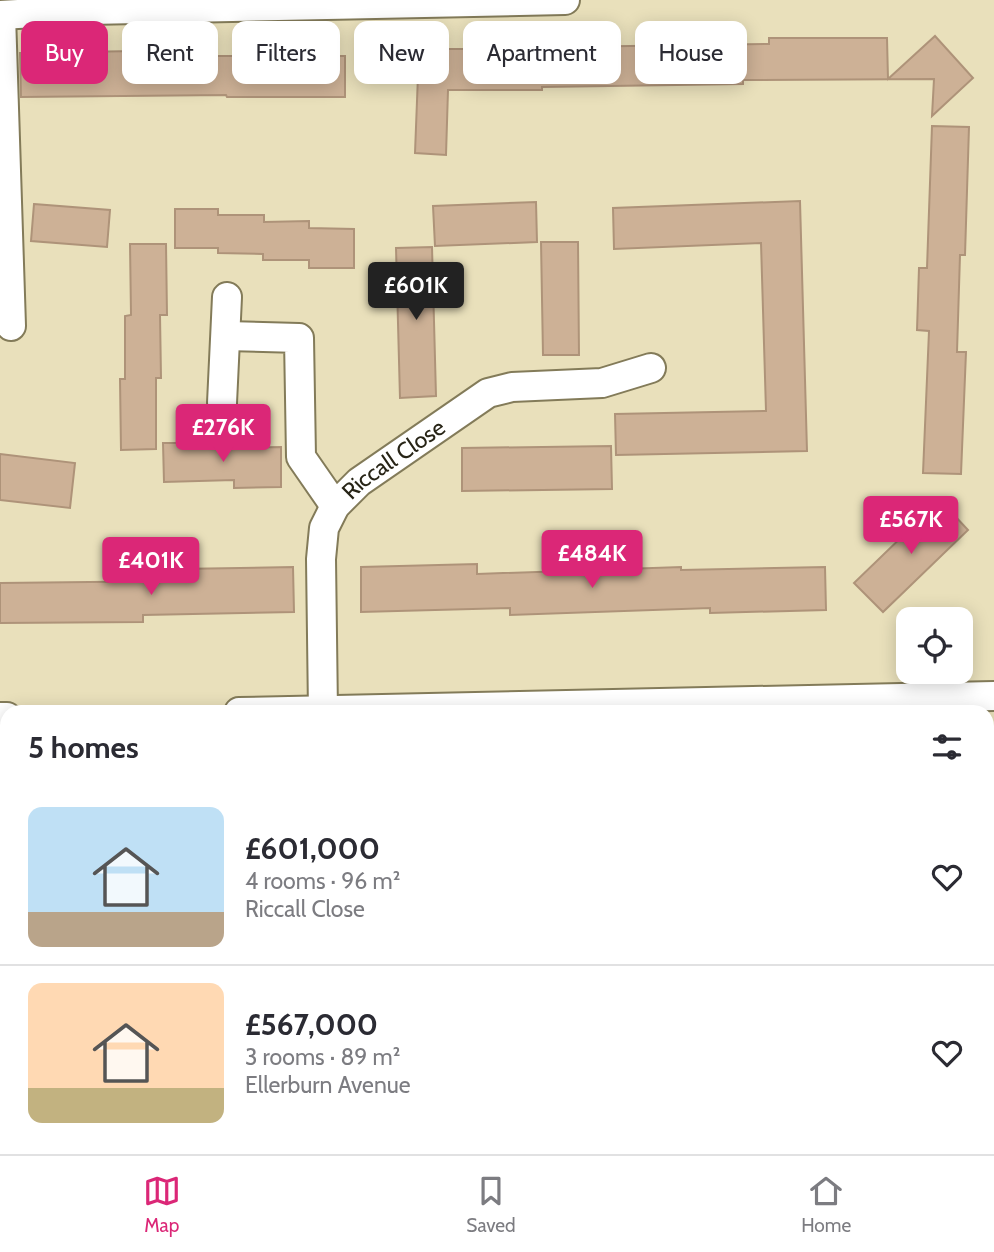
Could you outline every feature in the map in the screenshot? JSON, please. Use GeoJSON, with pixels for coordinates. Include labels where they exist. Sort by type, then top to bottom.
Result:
{"type":"FeatureCollection","features":[{"type":"Feature","properties":{"kind":"street"},"geometry":{"type":"LineString","coordinates":[[11,326],[1,15],[90,5],[565,0]]}},
{"type":"Feature","properties":{"kind":"street"},"geometry":{"type":"LineString","coordinates":[[222,403],[227,297]]}},
{"type":"Feature","properties":{"kind":"street"},"geometry":{"type":"LineString","coordinates":[[226,336],[299,338],[301,457],[335,506]]}},
{"type":"Feature","properties":{"kind":"street","name":"Riccall Close"},"geometry":{"type":"LineString","coordinates":[[323,705],[321,559],[324,528],[335,506],[359,482],[488,393],[512,387],[602,383],[651,368]]}},
{"type":"Feature","properties":{"kind":"street"},"geometry":{"type":"LineString","coordinates":[[591,705],[994,696]]}},
{"type":"Feature","properties":{"kind":"building"},"geometry":{"type":"Polygon","coordinates":[[[935,36],[973,78],[932,116],[934,79],[747,80],[747,44],[769,44],[769,38],[887,38],[888,79],[935,36]]]}},
{"type":"Feature","properties":{"kind":"building"},"geometry":{"type":"Polygon","coordinates":[[[621,46],[635,46],[635,84],[743,84],[448,90],[446,155],[415,153],[418,84],[449,84],[449,49],[463,49],[463,84],[621,84],[621,46]]]}},
{"type":"Feature","properties":{"kind":"building"},"geometry":{"type":"Polygon","coordinates":[[[108,51],[122,51],[122,84],[218,84],[218,56],[232,56],[232,84],[340,84],[340,56],[345,56],[345,97],[21,97],[20,53],[21,84],[108,84],[108,51]]]}},
{"type":"Feature","properties":{"kind":"building"},"geometry":{"type":"Polygon","coordinates":[[[932,126],[969,127],[965,255],[960,255],[957,352],[966,352],[961,474],[923,473],[929,331],[917,330],[919,268],[927,268],[932,126]]]}},
{"type":"Feature","properties":{"kind":"building"},"geometry":{"type":"Polygon","coordinates":[[[800,201],[807,451],[616,455],[615,414],[766,411],[761,243],[614,249],[613,208],[800,201]]]}},
{"type":"Feature","properties":{"kind":"building"},"geometry":{"type":"Polygon","coordinates":[[[536,202],[537,242],[435,246],[433,206],[536,202]]]}},
{"type":"Feature","properties":{"kind":"building"},"geometry":{"type":"Polygon","coordinates":[[[34,204],[110,210],[107,247],[31,241],[34,204]]]}},
{"type":"Feature","properties":{"kind":"building"},"geometry":{"type":"Polygon","coordinates":[[[175,209],[218,209],[218,215],[264,215],[264,222],[309,221],[309,228],[354,229],[354,268],[309,268],[309,260],[263,260],[263,254],[218,253],[218,248],[175,248],[175,209]]]}},
{"type":"Feature","properties":{"kind":"building"},"geometry":{"type":"Polygon","coordinates":[[[541,242],[578,242],[579,355],[543,355],[541,242]]]}},
{"type":"Feature","properties":{"kind":"building"},"geometry":{"type":"Polygon","coordinates":[[[130,244],[166,244],[167,315],[160,315],[161,378],[156,378],[156,449],[121,450],[120,379],[125,379],[125,316],[131,315],[130,244]]]}},
{"type":"Feature","properties":{"kind":"building"},"geometry":{"type":"Polygon","coordinates":[[[432,247],[436,396],[400,398],[396,248],[432,247]]]}},
{"type":"Feature","properties":{"kind":"building"},"geometry":{"type":"Polygon","coordinates":[[[163,443],[233,443],[234,448],[281,447],[281,487],[234,488],[234,480],[164,482],[163,443]]]}},
{"type":"Feature","properties":{"kind":"building"},"geometry":{"type":"Polygon","coordinates":[[[611,446],[612,489],[462,491],[462,448],[611,446]]]}},
{"type":"Feature","properties":{"kind":"building"},"geometry":{"type":"Polygon","coordinates":[[[0,454],[75,463],[70,508],[0,500],[0,454]]]}},
{"type":"Feature","properties":{"kind":"building"},"geometry":{"type":"Polygon","coordinates":[[[940,500],[968,530],[883,612],[854,583],[940,500]]]}},
{"type":"Feature","properties":{"kind":"building"},"geometry":{"type":"Polygon","coordinates":[[[477,564],[477,574],[681,567],[681,570],[825,567],[826,610],[710,613],[710,608],[510,615],[510,608],[361,612],[361,567],[477,564]]]}},
{"type":"Feature","properties":{"kind":"building"},"geometry":{"type":"Polygon","coordinates":[[[293,567],[294,612],[143,615],[143,622],[0,623],[0,583],[178,581],[177,569],[293,567]]]}}]}
